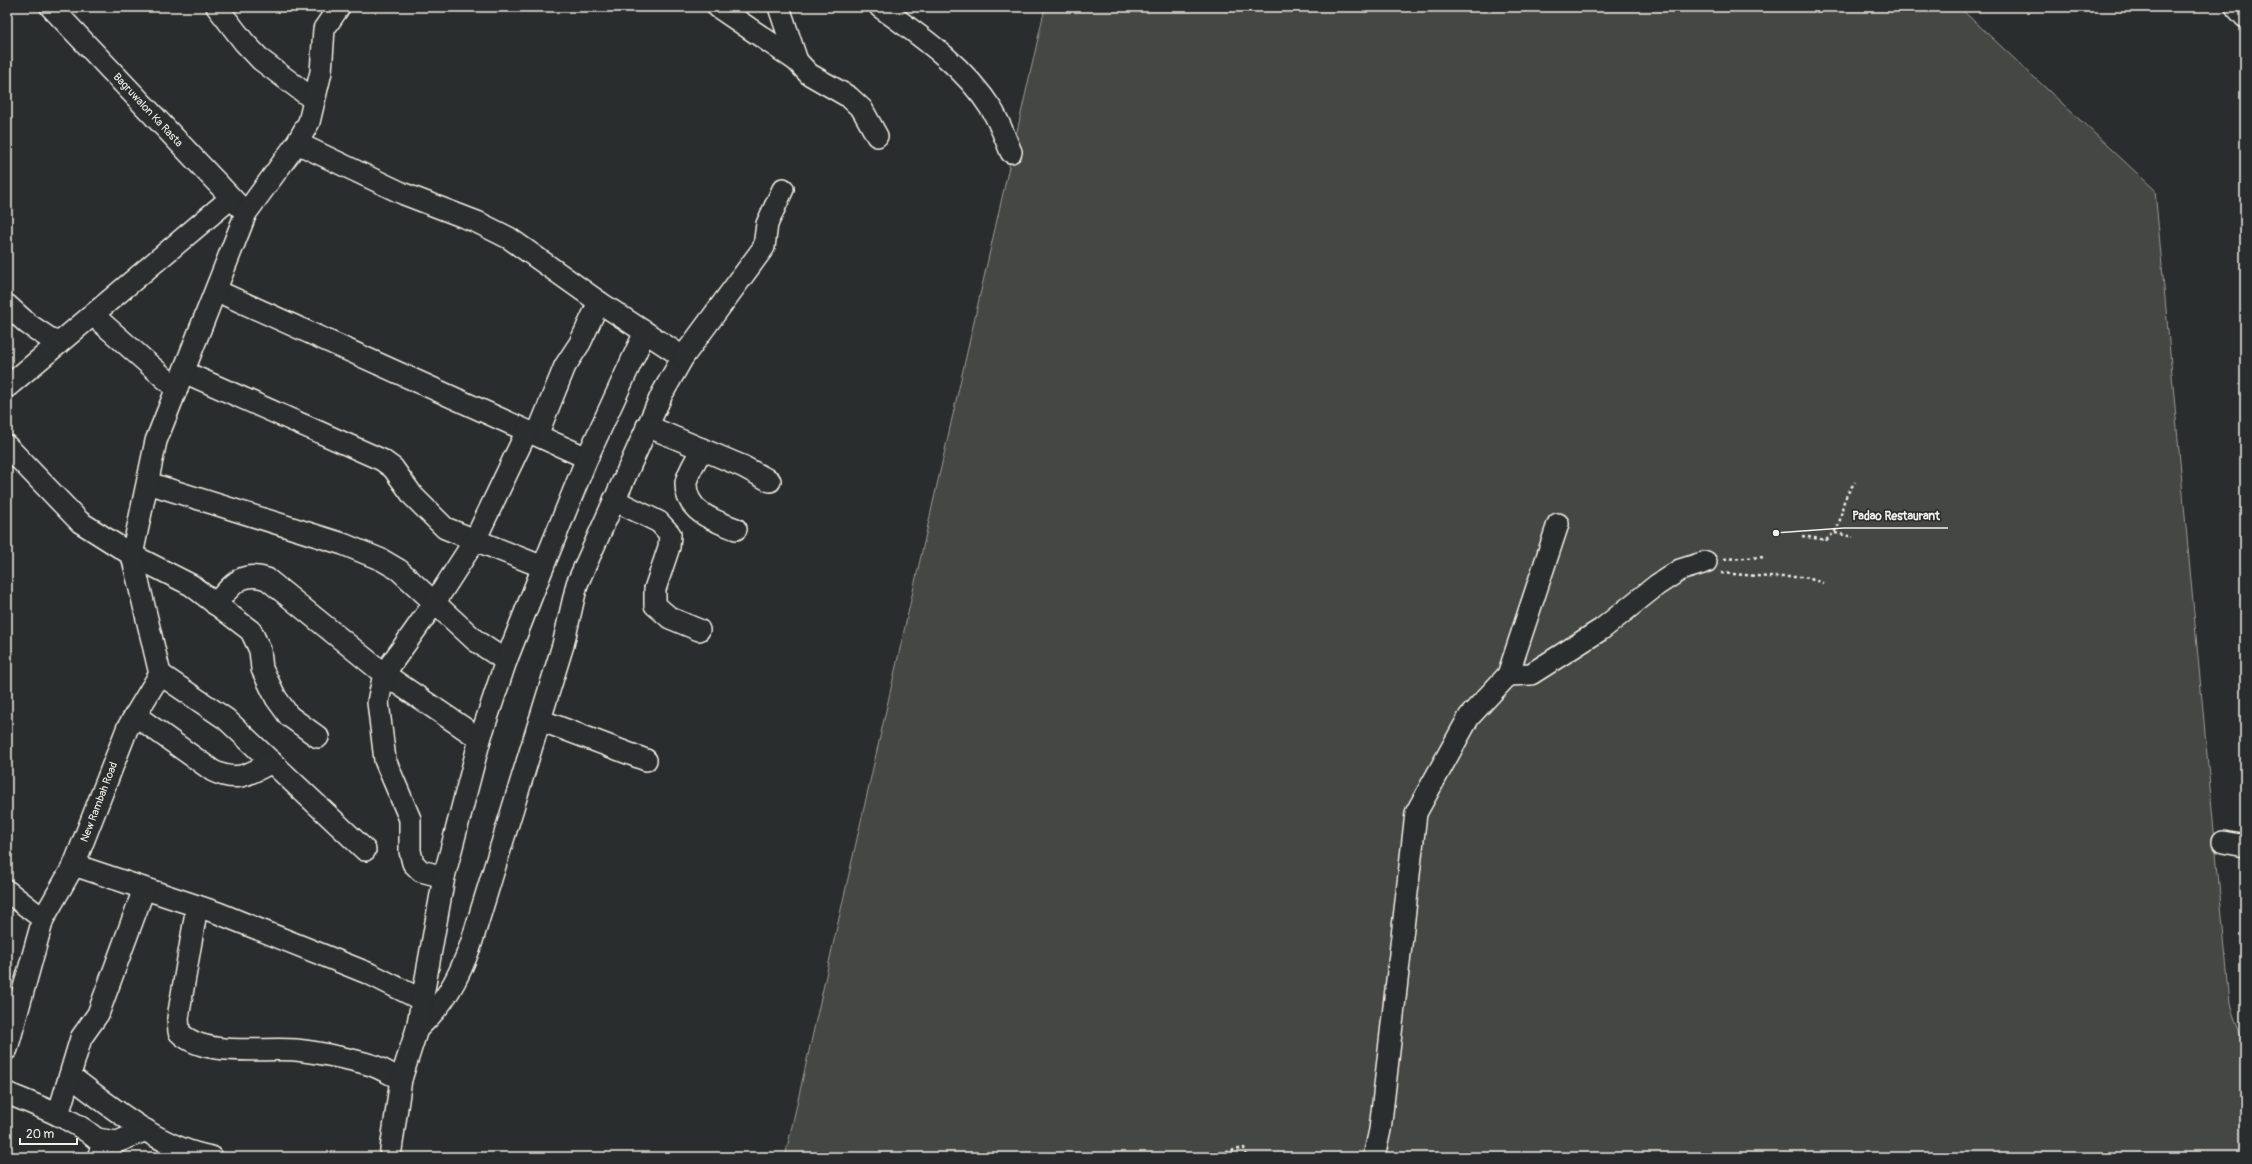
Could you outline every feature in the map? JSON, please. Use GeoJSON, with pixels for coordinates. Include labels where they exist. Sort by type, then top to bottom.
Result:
{"type":"FeatureCollection","features":[{"type":"Feature","properties":{"kind":"street","name":"Bagruwalon Ka Rasta"},"geometry":{"type":"LineString","coordinates":[[51,7],[246,213]]}},
{"type":"Feature","properties":{"kind":"street"},"geometry":{"type":"LineString","coordinates":[[217,7],[244,42],[261,60],[314,100]]}},
{"type":"Feature","properties":{"kind":"street"},"geometry":{"type":"LineString","coordinates":[[339,7],[324,29],[321,72],[309,122],[297,143],[246,213],[217,291],[156,441],[132,555],[160,674],[226,719],[365,850]]}},
{"type":"Feature","properties":{"kind":"street"},"geometry":{"type":"LineString","coordinates":[[718,7],[797,61],[809,74],[849,97],[862,109],[877,136]]}},
{"type":"Feature","properties":{"kind":"street"},"geometry":{"type":"LineString","coordinates":[[779,7],[797,61]]}},
{"type":"Feature","properties":{"kind":"street"},"geometry":{"type":"LineString","coordinates":[[880,7],[941,51],[971,83],[992,111],[1011,152]]}},
{"type":"Feature","properties":{"kind":"street"},"geometry":{"type":"LineString","coordinates":[[2236,7],[2245,17]]}},
{"type":"Feature","properties":{"kind":"street"},"geometry":{"type":"LineString","coordinates":[[297,143],[404,194],[478,222],[509,238],[599,302],[683,357]]}},
{"type":"Feature","properties":{"kind":"street"},"geometry":{"type":"LineString","coordinates":[[417,1029],[444,1002],[460,975],[472,944],[563,645],[577,584],[662,394],[683,357],[764,248],[767,224],[783,189]]}},
{"type":"Feature","properties":{"kind":"street"},"geometry":{"type":"LineString","coordinates":[[7,387],[231,198]]}},
{"type":"Feature","properties":{"kind":"street"},"geometry":{"type":"LineString","coordinates":[[217,291],[587,458]]}},
{"type":"Feature","properties":{"kind":"street"},"geometry":{"type":"LineString","coordinates":[[444,877],[421,871],[414,862],[410,851],[410,820],[385,760],[378,702],[384,674],[435,602],[475,540],[532,433],[565,366],[580,343],[599,302]]}},
{"type":"Feature","properties":{"kind":"street"},"geometry":{"type":"LineString","coordinates":[[7,305],[28,324],[58,344]]}},
{"type":"Feature","properties":{"kind":"street"},"geometry":{"type":"LineString","coordinates":[[93,315],[181,381],[382,460],[393,468],[413,496],[445,528],[543,567]]}},
{"type":"Feature","properties":{"kind":"street"},"geometry":{"type":"LineString","coordinates":[[390,1157],[401,1079],[417,1029],[444,877],[480,738],[506,661],[587,458],[645,332]]}},
{"type":"Feature","properties":{"kind":"street"},"geometry":{"type":"LineString","coordinates":[[647,426],[742,466],[770,481]]}},
{"type":"Feature","properties":{"kind":"street"},"geometry":{"type":"LineString","coordinates":[[7,446],[80,522],[132,555],[191,585],[251,631],[260,650],[262,669],[276,698],[289,716],[318,737]]}},
{"type":"Feature","properties":{"kind":"street"},"geometry":{"type":"LineString","coordinates":[[702,449],[686,482],[688,496],[696,509],[707,518],[736,529]]}},
{"type":"Feature","properties":{"kind":"street"},"geometry":{"type":"LineString","coordinates":[[148,483],[343,544],[382,560],[399,570],[476,641],[506,661]]}},
{"type":"Feature","properties":{"kind":"street"},"geometry":{"type":"LineString","coordinates":[[614,500],[659,522],[670,534],[669,547],[655,589],[656,605],[670,618],[699,630]]}},
{"type":"Feature","properties":{"kind":"street"},"geometry":{"type":"LineString","coordinates":[[1374,1157],[1380,1130],[1416,813],[1469,717],[1508,675],[1558,524]]}},
{"type":"Feature","properties":{"kind":"street"},"geometry":{"type":"LineString","coordinates":[[1508,675],[1532,674],[1602,629],[1657,585],[1680,570],[1706,562]]}},
{"type":"Feature","properties":{"kind":"street"},"geometry":{"type":"LineString","coordinates":[[215,604],[236,581],[253,574],[267,579],[384,674],[480,738]]}},
{"type":"Feature","properties":{"kind":"street","name":"New Rambah Road"},"geometry":{"type":"LineString","coordinates":[[7,1049],[43,919],[74,865],[127,729],[160,674]]}},
{"type":"Feature","properties":{"kind":"street"},"geometry":{"type":"LineString","coordinates":[[135,715],[213,771],[226,777],[242,777],[272,762]]}},
{"type":"Feature","properties":{"kind":"street"},"geometry":{"type":"LineString","coordinates":[[540,720],[646,760]]}},
{"type":"Feature","properties":{"kind":"street"},"geometry":{"type":"LineString","coordinates":[[2223,842],[2245,846]]}},
{"type":"Feature","properties":{"kind":"street"},"geometry":{"type":"LineString","coordinates":[[74,865],[197,906],[370,974],[422,1000]]}},
{"type":"Feature","properties":{"kind":"street"},"geometry":{"type":"LineString","coordinates":[[58,1115],[81,1038],[98,1014],[144,889]]}},
{"type":"Feature","properties":{"kind":"street"},"geometry":{"type":"LineString","coordinates":[[7,891],[43,919]]}},
{"type":"Feature","properties":{"kind":"street"},"geometry":{"type":"LineString","coordinates":[[197,906],[178,1018],[179,1032],[186,1039],[194,1044],[216,1048],[297,1050],[371,1065],[401,1079]]}},
{"type":"Feature","properties":{"kind":"street"},"geometry":{"type":"LineString","coordinates":[[70,1076],[146,1130],[180,1148],[212,1157]]}},
{"type":"Feature","properties":{"kind":"street"},"geometry":{"type":"LineString","coordinates":[[7,1093],[58,1115],[98,1148],[146,1130]]}},
{"type":"Feature","properties":{"kind":"path"},"geometry":{"type":"LineString","coordinates":[[1802,536],[1826,540],[1835,533],[1840,524],[1844,503],[1855,482]]}},
{"type":"Feature","properties":{"kind":"path"},"geometry":{"type":"LineString","coordinates":[[1835,533],[1853,536]]}},
{"type":"Feature","properties":{"kind":"path"},"geometry":{"type":"LineString","coordinates":[[1706,562],[1731,558],[1766,557]]}},
{"type":"Feature","properties":{"kind":"path"},"geometry":{"type":"LineString","coordinates":[[1706,562],[1723,574],[1804,577],[1824,583]]}},
{"type":"Feature","properties":{"kind":"path"},"geometry":{"type":"LineString","coordinates":[[1202,1157],[1244,1148],[1246,1157]]}},
{"type":"Feature","properties":{"kind":"shaded area"},"geometry":{"type":"Polygon","coordinates":[[[1042,7],[1959,7],[2155,190],[2230,1004],[2245,1048],[2245,1157],[785,1157],[1044,12],[1042,7]]]}},
{"type":"Feature","properties":{"kind":"place","name":"Padao Restaurant"},"geometry":{"type":"Point","coordinates":[1776,533]}}]}
